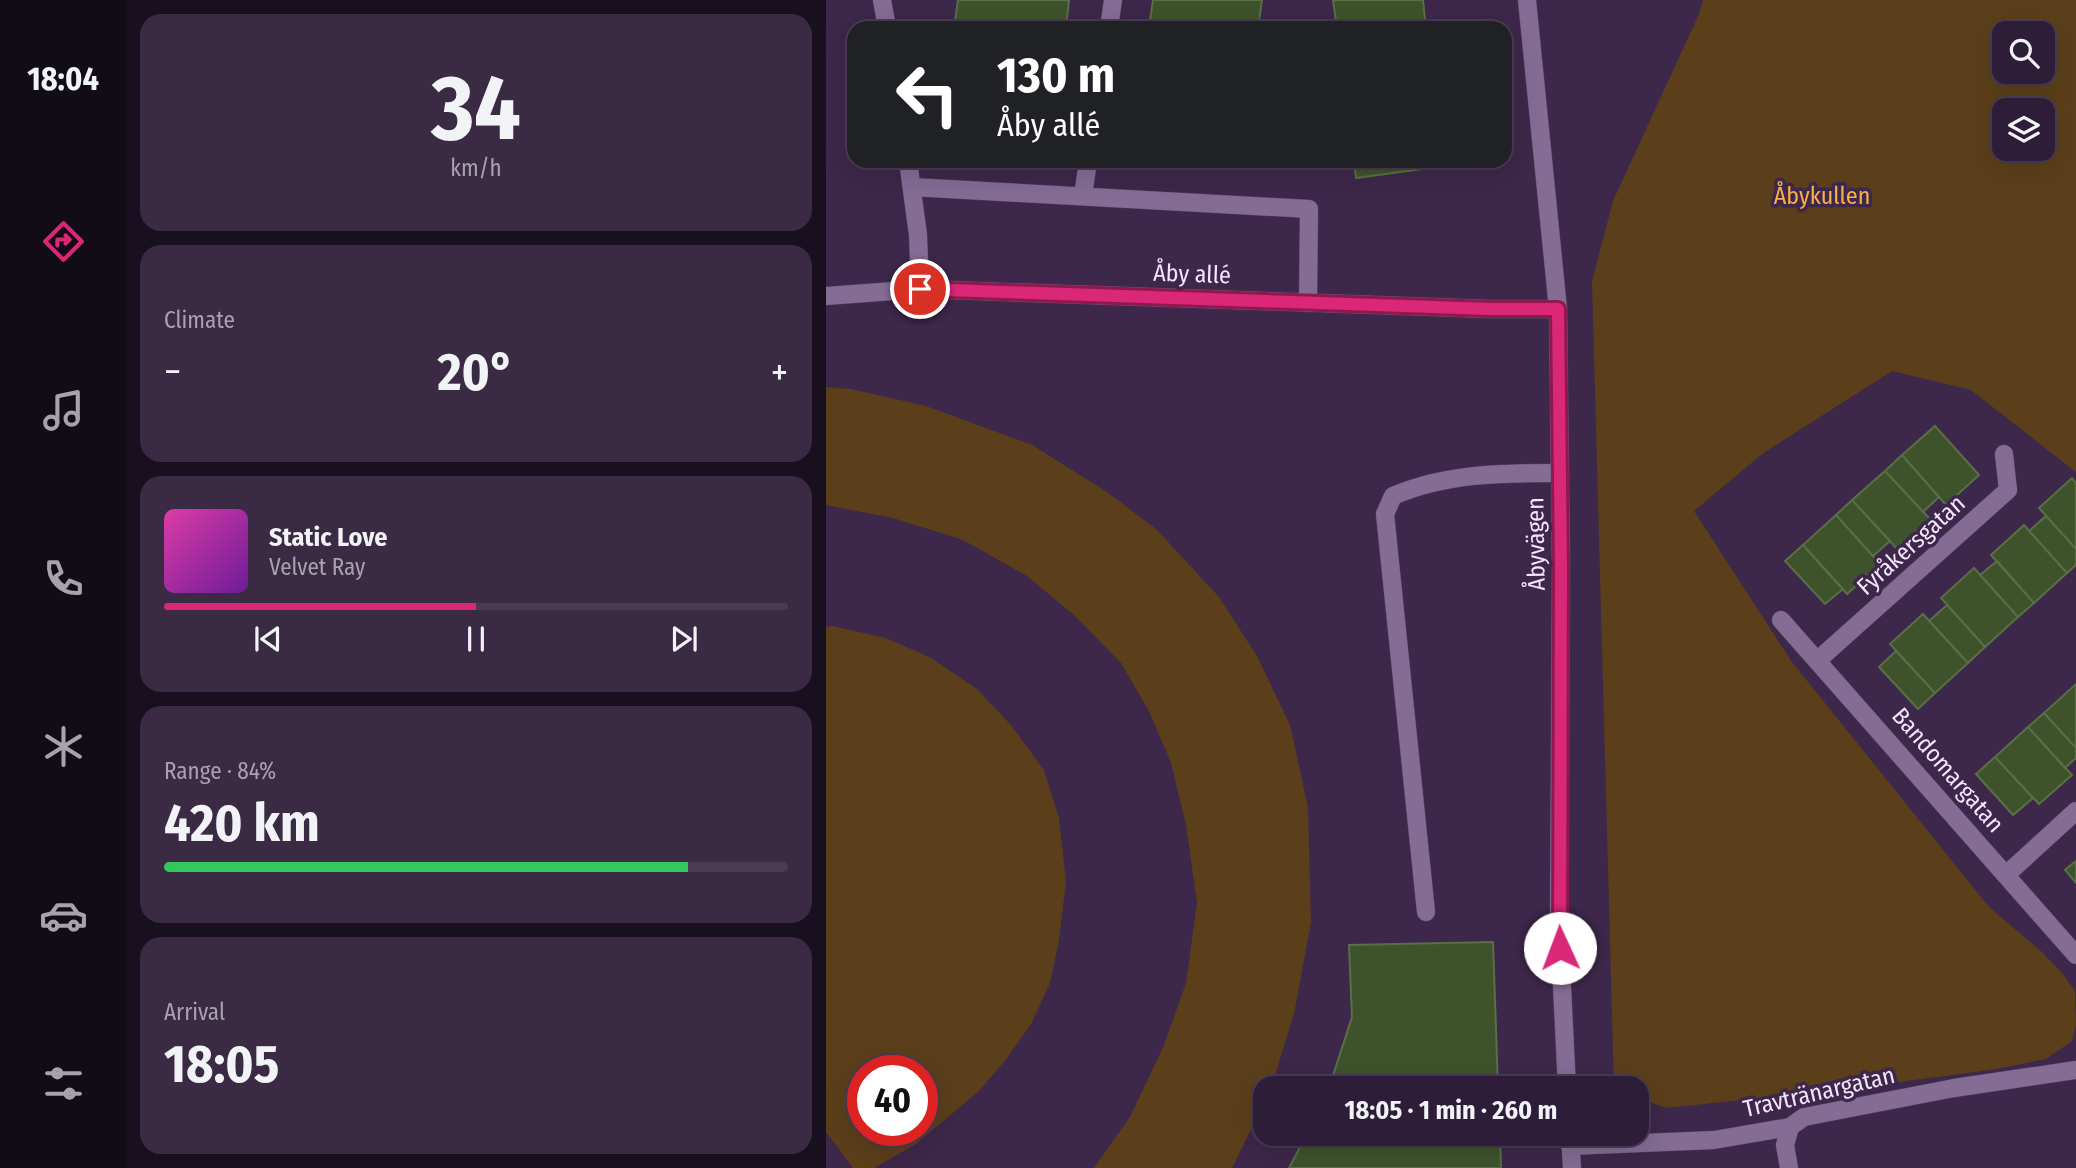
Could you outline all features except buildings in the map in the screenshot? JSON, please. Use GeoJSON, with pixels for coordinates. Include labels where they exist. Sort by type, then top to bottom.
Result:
{"type":"FeatureCollection","features":[{"type":"Feature","properties":{"kind":"street"},"geometry":{"type":"LineString","coordinates":[[882,0],[886,21]]}},
{"type":"Feature","properties":{"kind":"street"},"geometry":{"type":"LineString","coordinates":[[1110,21],[1113,0]]}},
{"type":"Feature","properties":{"kind":"street","name":"Åbyvägen"},"geometry":{"type":"LineString","coordinates":[[1527,0],[1558,309],[1559,925],[1566,1076]]}},
{"type":"Feature","properties":{"kind":"street"},"geometry":{"type":"LineString","coordinates":[[909,168],[918,235],[920,289]]}},
{"type":"Feature","properties":{"kind":"street"},"geometry":{"type":"LineString","coordinates":[[1083,196],[1087,168]]}},
{"type":"Feature","properties":{"kind":"street"},"geometry":{"type":"LineString","coordinates":[[912,187],[1309,209],[1308,303]]}},
{"type":"Feature","properties":{"kind":"street","name":"Åby allé"},"geometry":{"type":"LineString","coordinates":[[826,296],[920,289],[1558,309]]}},
{"type":"Feature","properties":{"kind":"street","name":"Fyråkersgatan"},"geometry":{"type":"LineString","coordinates":[[1818,660],[2008,490],[2004,454]]}},
{"type":"Feature","properties":{"kind":"street"},"geometry":{"type":"LineString","coordinates":[[1426,912],[1385,514],[1393,496],[1443,480],[1504,473],[1560,473]]}},
{"type":"Feature","properties":{"kind":"street","name":"Bandomargatan"},"geometry":{"type":"LineString","coordinates":[[1781,620],[2076,955]]}},
{"type":"Feature","properties":{"kind":"street"},"geometry":{"type":"LineString","coordinates":[[2007,874],[2076,811]]}},
{"type":"Feature","properties":{"kind":"street","name":"Travtränargatan"},"geometry":{"type":"LineString","coordinates":[[1649,1140],[1714,1140],[1790,1127],[1804,1117],[1954,1088],[2076,1070]]}},
{"type":"Feature","properties":{"kind":"street"},"geometry":{"type":"LineString","coordinates":[[1789,1168],[1785,1144],[1790,1127]]}},
{"type":"Feature","properties":{"kind":"street"},"geometry":{"type":"LineString","coordinates":[[1570,1146],[1572,1168]]}},
{"type":"Feature","properties":{"kind":"green space","name":"Åbykullen"},"geometry":{"type":"Polygon","coordinates":[[[1703,0],[2076,0],[2076,472],[1971,390],[1892,371],[1762,454],[1694,511],[1792,662],[1989,907],[2042,952],[2075,991],[2076,1025],[2072,1041],[2046,1059],[1997,1069],[1846,1089],[1666,1108],[1649,1102],[1649,1076],[1614,1076],[1592,281],[1613,201],[1703,0]]]}},
{"type":"Feature","properties":{"kind":"green space"},"geometry":{"type":"Polygon","coordinates":[[[826,387],[851,389],[926,406],[1032,445],[1107,492],[1156,529],[1219,597],[1257,656],[1290,725],[1308,807],[1311,922],[1294,1014],[1275,1076],[1253,1076],[1253,1125],[1232,1168],[1094,1168],[1130,1117],[1164,1045],[1186,983],[1197,903],[1186,825],[1171,763],[1149,711],[1121,663],[1075,616],[1027,576],[963,540],[893,518],[826,505],[826,387]]]}},
{"type":"Feature","properties":{"kind":"green space"},"geometry":{"type":"Polygon","coordinates":[[[832,626],[886,638],[931,658],[977,689],[1010,724],[1044,770],[1059,818],[1066,881],[1059,940],[1050,983],[1031,1024],[979,1091],[938,1125],[938,1055],[847,1055],[847,1146],[912,1146],[874,1168],[853,1168],[826,1132],[826,627],[832,626]]]}},
{"type":"Feature","properties":{"kind":"route"},"geometry":{"type":"LineString","coordinates":[[920,289],[1489,309],[1558,309],[1561,567],[1560,948]]}}]}
